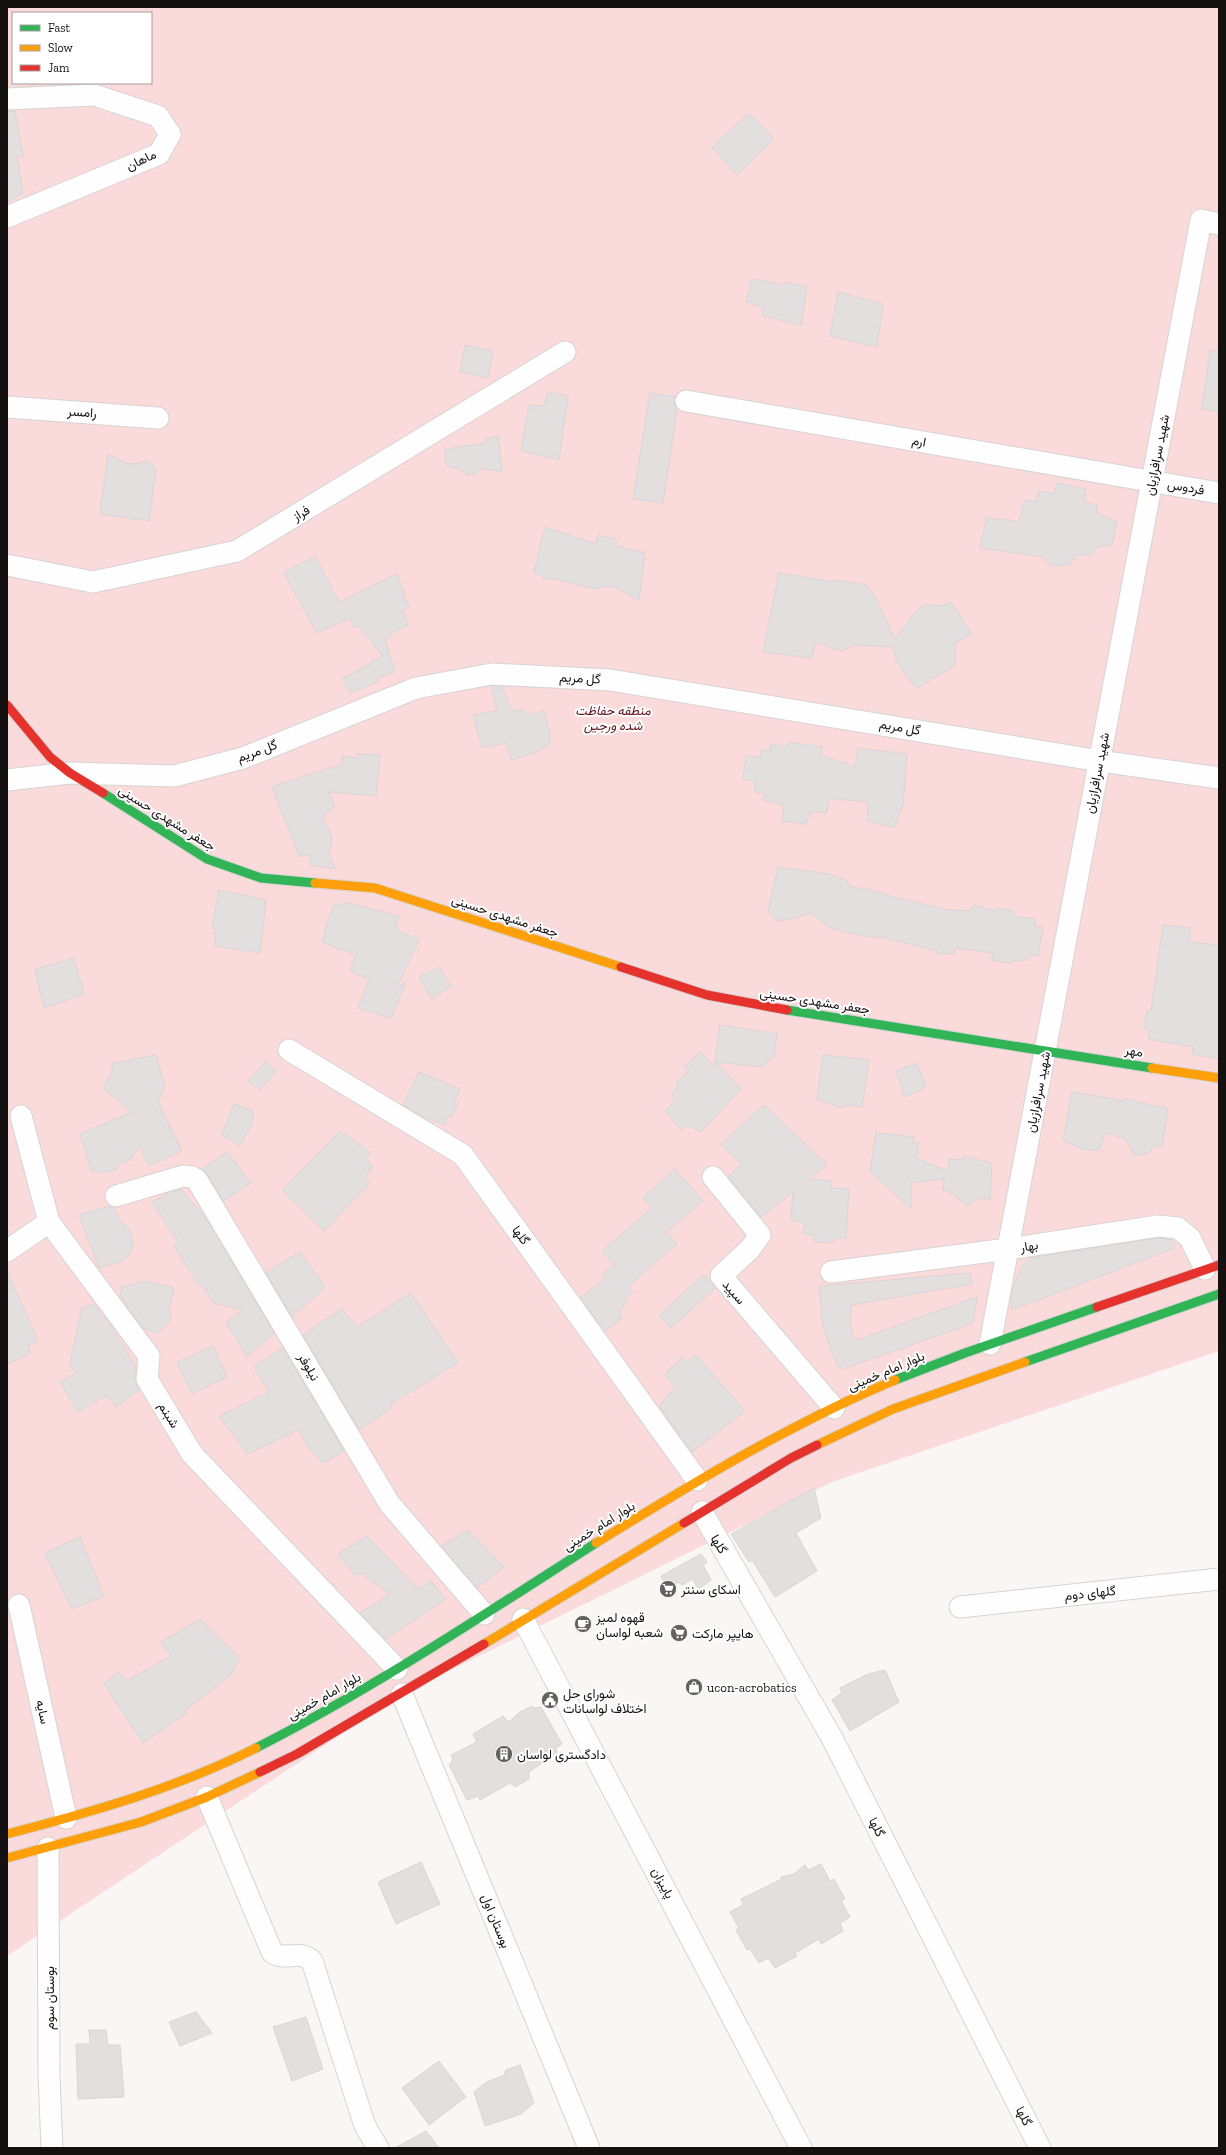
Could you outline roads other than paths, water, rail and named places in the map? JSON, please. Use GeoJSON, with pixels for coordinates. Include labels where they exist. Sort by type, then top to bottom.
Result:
{"type":"FeatureCollection","features":[{"type":"Feature","properties":{"kind":"main road","name":"جعفر مشهدی حسینی"},"geometry":{"type":"LineString","coordinates":[[7,705],[50,757],[70,773],[207,859],[261,878],[375,888],[707,995],[795,1012],[1045,1050]]}},
{"type":"Feature","properties":{"kind":"main road","name":"مهر"},"geometry":{"type":"LineString","coordinates":[[1045,1050],[1219,1078]]}},
{"type":"Feature","properties":{"kind":"main road","name":"بلوار امام خمینی"},"geometry":{"type":"LineString","coordinates":[[7,1834],[127,1801],[202,1773],[285,1734],[397,1669],[697,1480],[786,1431],[886,1382],[990,1344],[1212,1267]]}},
{"type":"Feature","properties":{"kind":"main road"},"geometry":{"type":"LineString","coordinates":[[7,1858],[141,1822],[207,1797],[297,1754],[402,1694],[523,1619],[791,1458],[893,1409],[1219,1294]]}},
{"type":"Feature","properties":{"kind":"street","name":"ماهان"},"geometry":{"type":"LineString","coordinates":[[7,99],[94,95],[158,116],[170,134],[158,154],[7,217]]}},
{"type":"Feature","properties":{"kind":"street","name":"شهید سرافرازیان"},"geometry":{"type":"LineString","coordinates":[[990,1344],[1201,220],[1219,224]]}},
{"type":"Feature","properties":{"kind":"street","name":"فراز"},"geometry":{"type":"LineString","coordinates":[[7,564],[93,582],[237,551],[565,352]]}},
{"type":"Feature","properties":{"kind":"street","name":"ارم"},"geometry":{"type":"LineString","coordinates":[[686,401],[1152,481]]}},
{"type":"Feature","properties":{"kind":"street","name":"رامسر"},"geometry":{"type":"LineString","coordinates":[[7,407],[158,418]]}},
{"type":"Feature","properties":{"kind":"street","name":"فردوس"},"geometry":{"type":"LineString","coordinates":[[1152,481],[1219,493]]}},
{"type":"Feature","properties":{"kind":"street","name":"گل مریم"},"geometry":{"type":"LineString","coordinates":[[7,780],[70,773],[174,776],[242,758],[416,688],[492,674],[610,680],[1100,761],[1219,778]]}},
{"type":"Feature","properties":{"kind":"street","name":"گلها"},"geometry":{"type":"LineString","coordinates":[[289,1050],[463,1155],[697,1480]]}},
{"type":"Feature","properties":{"kind":"street","name":"شبنم"},"geometry":{"type":"LineString","coordinates":[[21,1116],[49,1222],[150,1356],[148,1379],[192,1454],[397,1669]]}},
{"type":"Feature","properties":{"kind":"street","name":"نیلوفر"},"geometry":{"type":"LineString","coordinates":[[116,1196],[183,1176],[192,1177],[197,1180],[389,1502],[484,1614]]}},
{"type":"Feature","properties":{"kind":"street","name":"سپید"},"geometry":{"type":"LineString","coordinates":[[713,1177],[760,1235],[750,1249],[721,1276],[834,1408]]}},
{"type":"Feature","properties":{"kind":"street"},"geometry":{"type":"LineString","coordinates":[[7,1251],[49,1222]]}},
{"type":"Feature","properties":{"kind":"street","name":"بهار"},"geometry":{"type":"LineString","coordinates":[[831,1272],[1008,1249],[1158,1226],[1178,1228],[1190,1238],[1212,1267]]}},
{"type":"Feature","properties":{"kind":"street","name":"گلها"},"geometry":{"type":"LineString","coordinates":[[702,1512],[832,1738],[1040,2148]]}},
{"type":"Feature","properties":{"kind":"street","name":"گلهای دوم"},"geometry":{"type":"LineString","coordinates":[[960,1607],[1219,1579]]}},
{"type":"Feature","properties":{"kind":"street","name":"سایه"},"geometry":{"type":"LineString","coordinates":[[19,1605],[66,1818]]}},
{"type":"Feature","properties":{"kind":"street","name":"پاییزان"},"geometry":{"type":"LineString","coordinates":[[523,1619],[801,2148]]}},
{"type":"Feature","properties":{"kind":"street","name":"بوستان اول"},"geometry":{"type":"LineString","coordinates":[[402,1694],[589,2148]]}},
{"type":"Feature","properties":{"kind":"street"},"geometry":{"type":"LineString","coordinates":[[207,1797],[272,1952],[280,1956],[308,1956],[312,1961],[365,2126],[378,2148]]}},
{"type":"Feature","properties":{"kind":"street","name":"بوستان سوم"},"geometry":{"type":"LineString","coordinates":[[48,1848],[49,2076],[52,2148]]}},
{"type":"Feature","properties":{"kind":"place","name":"اسکای سنتر"},"geometry":{"type":"Point","coordinates":[668,1589]}},
{"type":"Feature","properties":{"kind":"place","name":"قهوه لمیز شعبه لواسان"},"geometry":{"type":"Point","coordinates":[583,1624]}},
{"type":"Feature","properties":{"kind":"place","name":"هایپر مارکت"},"geometry":{"type":"Point","coordinates":[679,1633]}},
{"type":"Feature","properties":{"kind":"place","name":"ucon-acrobatics"},"geometry":{"type":"Point","coordinates":[694,1687]}},
{"type":"Feature","properties":{"kind":"place","name":"شورای حل اختلاف لواسانات"},"geometry":{"type":"Point","coordinates":[550,1700]}},
{"type":"Feature","properties":{"kind":"place","name":"دادگستری لواسان"},"geometry":{"type":"Point","coordinates":[504,1754]}},
{"type":"Feature","properties":{"kind":"park label","name":"منطقه حفاظت شده ورجین"},"geometry":{"type":"Point","coordinates":[613,718]}}]}
